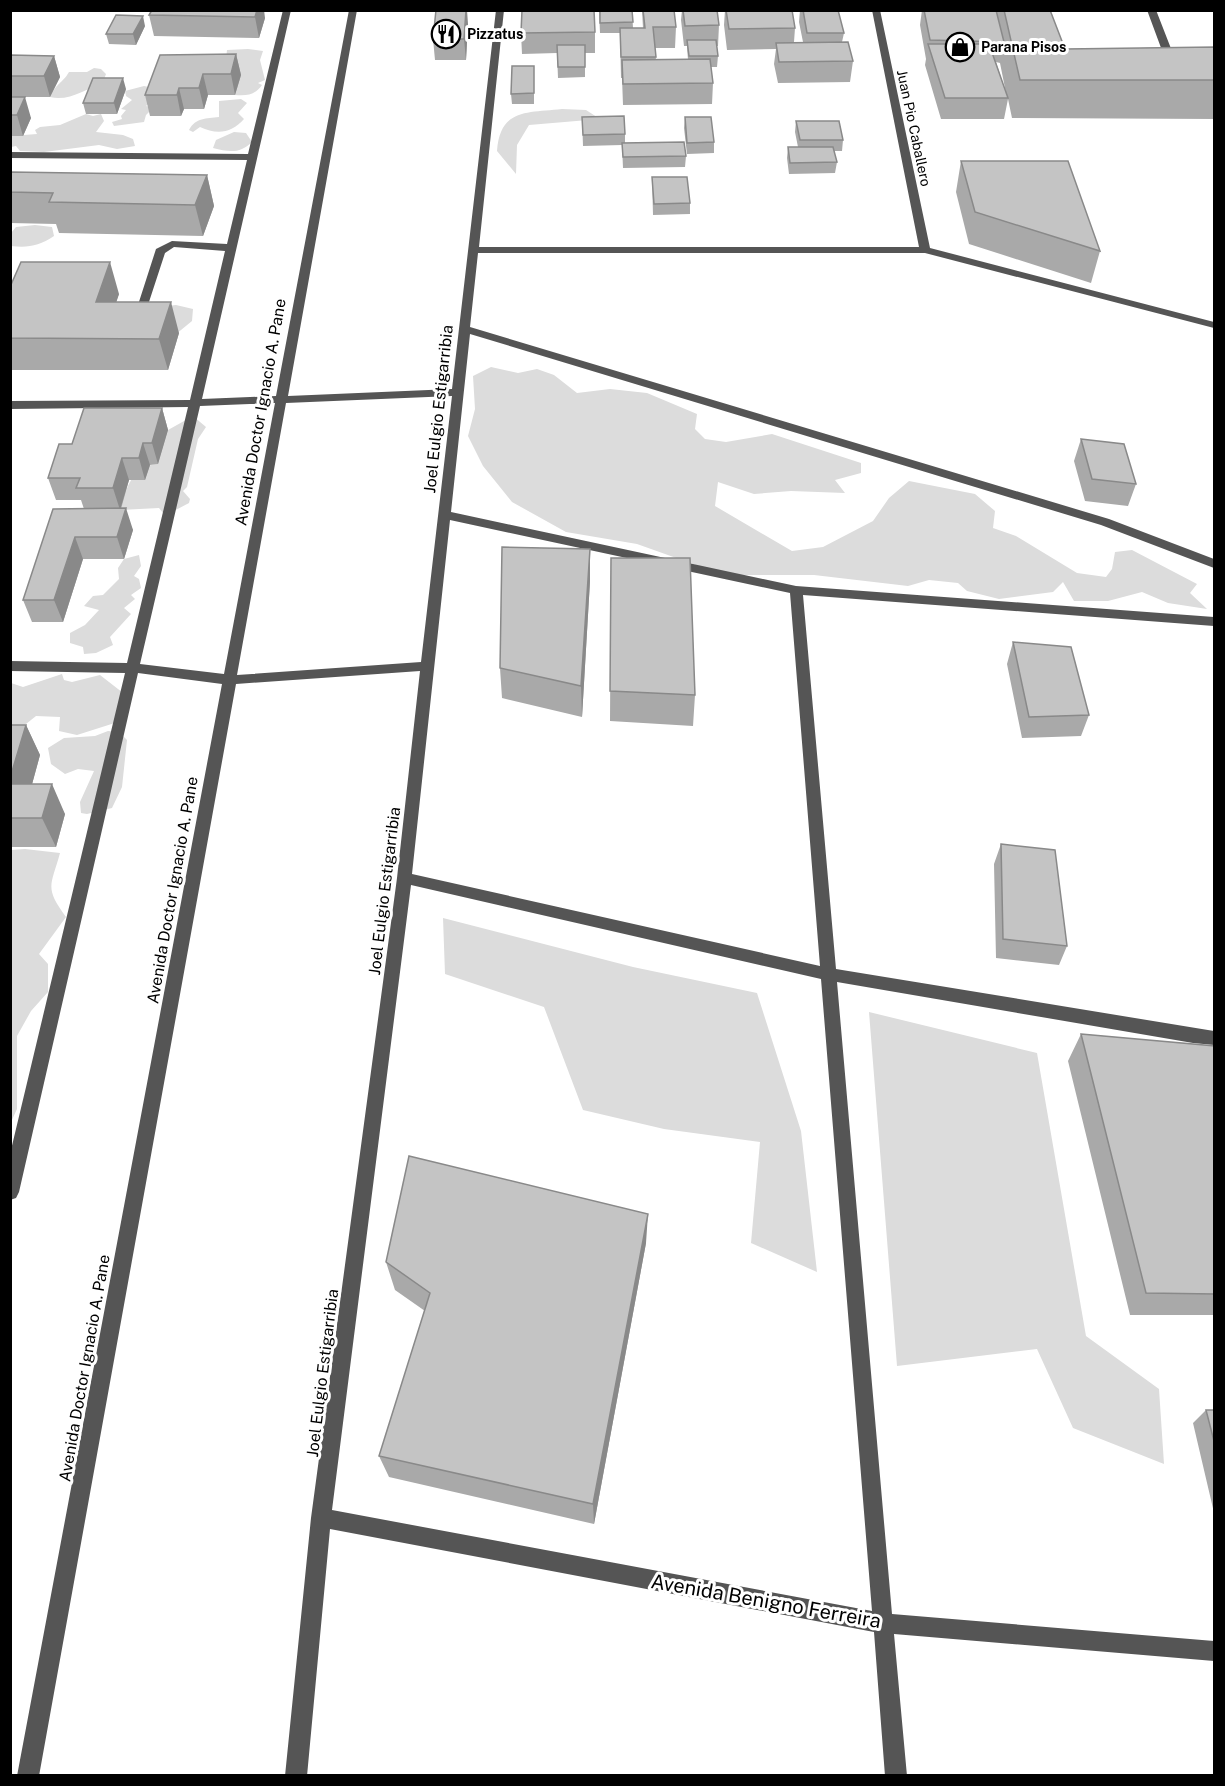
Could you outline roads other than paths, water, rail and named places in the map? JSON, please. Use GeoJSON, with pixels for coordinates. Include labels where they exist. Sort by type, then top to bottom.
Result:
{"type":"FeatureCollection","features":[{"type":"Feature","properties":{"kind":"street"},"geometry":{"type":"LineString","coordinates":[[10,1192],[287,10]]}},
{"type":"Feature","properties":{"kind":"street","name":"Avenida Doctor Ignacio A. Pane"},"geometry":{"type":"LineString","coordinates":[[28,1776],[353,10]]}},
{"type":"Feature","properties":{"kind":"street","name":"Joel Eulgio Estigarribia"},"geometry":{"type":"LineString","coordinates":[[296,1776],[321,1518],[404,878],[500,10]]}},
{"type":"Feature","properties":{"kind":"street","name":"Juan Pio Caballero"},"geometry":{"type":"LineString","coordinates":[[876,10],[925,250]]}},
{"type":"Feature","properties":{"kind":"street"},"geometry":{"type":"LineString","coordinates":[[1151,10],[1172,64]]}},
{"type":"Feature","properties":{"kind":"street"},"geometry":{"type":"LineString","coordinates":[[10,155],[254,157]]}},
{"type":"Feature","properties":{"kind":"street"},"geometry":{"type":"LineString","coordinates":[[142,308],[160,251],[172,244],[233,248]]}},
{"type":"Feature","properties":{"kind":"street"},"geometry":{"type":"LineString","coordinates":[[473,250],[925,250],[1215,325]]}},
{"type":"Feature","properties":{"kind":"street"},"geometry":{"type":"LineString","coordinates":[[465,328],[1105,522],[1215,564]]}},
{"type":"Feature","properties":{"kind":"street"},"geometry":{"type":"LineString","coordinates":[[10,405],[196,403],[458,392]]}},
{"type":"Feature","properties":{"kind":"street"},"geometry":{"type":"LineString","coordinates":[[444,515],[796,590],[1215,621]]}},
{"type":"Feature","properties":{"kind":"street"},"geometry":{"type":"LineString","coordinates":[[796,590],[881,1623],[896,1776]]}},
{"type":"Feature","properties":{"kind":"street"},"geometry":{"type":"LineString","coordinates":[[10,666],[134,668],[229,680],[427,666]]}},
{"type":"Feature","properties":{"kind":"street"},"geometry":{"type":"LineString","coordinates":[[404,878],[828,974],[1215,1038]]}},
{"type":"Feature","properties":{"kind":"street","name":"Avenida Benigno Ferreira"},"geometry":{"type":"LineString","coordinates":[[321,1518],[881,1623],[1215,1650]]}},
{"type":"Feature","properties":{"kind":"place","name":"Pizzatus"},"geometry":{"type":"Point","coordinates":[446,34]}},
{"type":"Feature","properties":{"kind":"place","name":"Parana Pisos"},"geometry":{"type":"Point","coordinates":[960,47]}}]}
